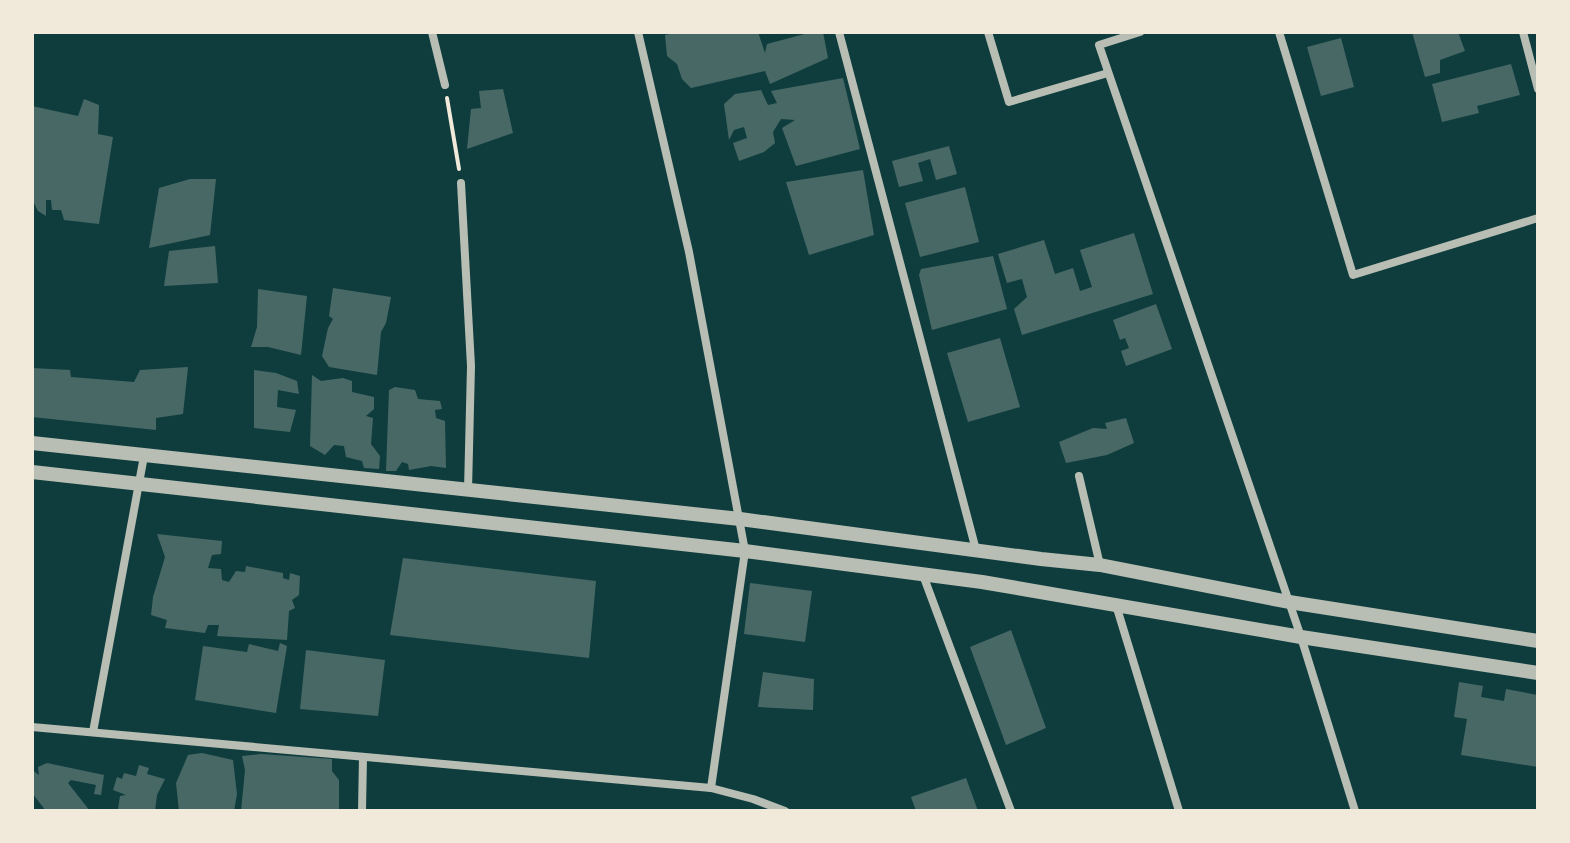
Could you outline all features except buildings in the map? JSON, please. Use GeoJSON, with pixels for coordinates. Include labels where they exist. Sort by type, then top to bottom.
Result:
{"type":"FeatureCollection","features":[{"type":"Feature","properties":{"kind":"street"},"geometry":{"type":"LineString","coordinates":[[432,32],[445,85]]}},
{"type":"Feature","properties":{"kind":"street"},"geometry":{"type":"LineString","coordinates":[[638,32],[689,252],[745,551],[711,788]]}},
{"type":"Feature","properties":{"kind":"street"},"geometry":{"type":"LineString","coordinates":[[839,32],[976,550]]}},
{"type":"Feature","properties":{"kind":"street"},"geometry":{"type":"LineString","coordinates":[[988,32],[1009,102],[1108,73]]}},
{"type":"Feature","properties":{"kind":"street"},"geometry":{"type":"LineString","coordinates":[[1140,32],[1099,45],[1301,637],[1355,811]]}},
{"type":"Feature","properties":{"kind":"street"},"geometry":{"type":"LineString","coordinates":[[1279,32],[1353,275],[1538,218]]}},
{"type":"Feature","properties":{"kind":"street"},"geometry":{"type":"LineString","coordinates":[[1523,32],[1538,89]]}},
{"type":"Feature","properties":{"kind":"street"},"geometry":{"type":"LineString","coordinates":[[461,183],[471,366],[468,490]]}},
{"type":"Feature","properties":{"kind":"street"},"geometry":{"type":"LineString","coordinates":[[32,443],[740,519],[1100,565],[1289,602],[1538,641]]}},
{"type":"Feature","properties":{"kind":"street"},"geometry":{"type":"LineString","coordinates":[[93,732],[144,456]]}},
{"type":"Feature","properties":{"kind":"street"},"geometry":{"type":"LineString","coordinates":[[32,472],[745,551],[1116,603],[1301,637],[1538,673]]}},
{"type":"Feature","properties":{"kind":"street"},"geometry":{"type":"LineString","coordinates":[[1079,476],[1100,565]]}},
{"type":"Feature","properties":{"kind":"street"},"geometry":{"type":"LineString","coordinates":[[923,575],[1011,811]]}},
{"type":"Feature","properties":{"kind":"street"},"geometry":{"type":"LineString","coordinates":[[1116,603],[1179,811]]}},
{"type":"Feature","properties":{"kind":"street"},"geometry":{"type":"LineString","coordinates":[[32,727],[711,788],[785,811]]}},
{"type":"Feature","properties":{"kind":"street"},"geometry":{"type":"LineString","coordinates":[[362,811],[363,757]]}},
{"type":"Feature","properties":{"kind":"path"},"geometry":{"type":"LineString","coordinates":[[445,85],[461,183]]}}]}
